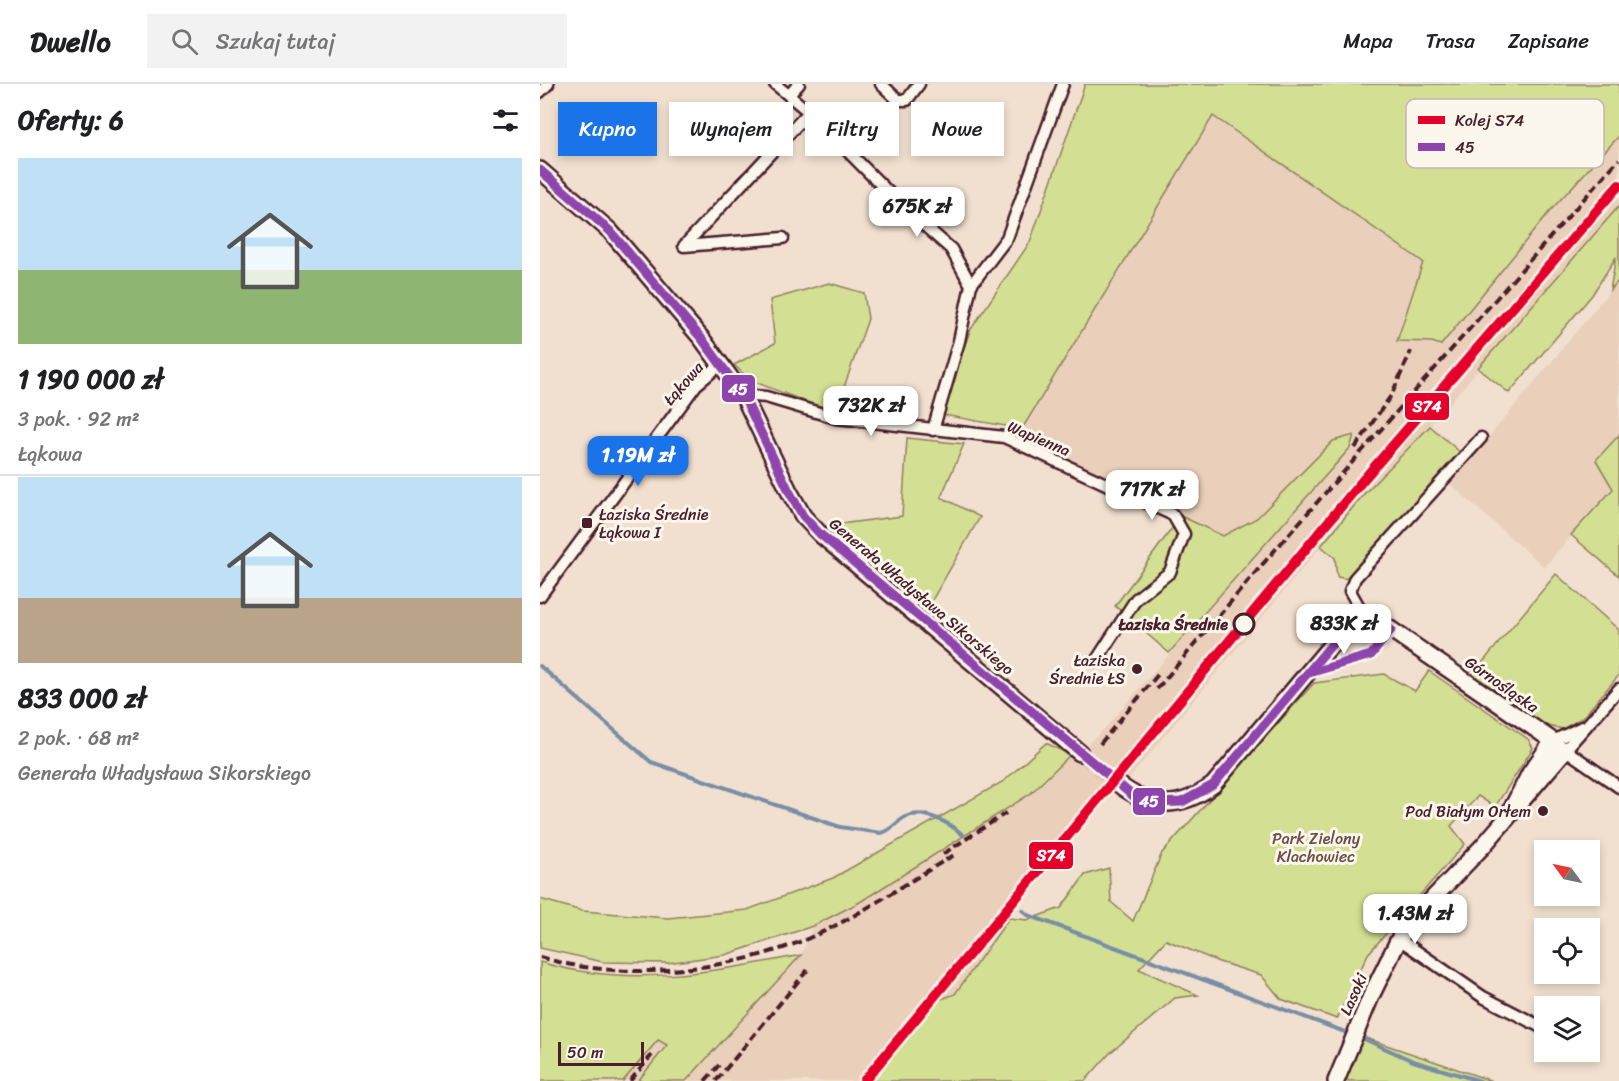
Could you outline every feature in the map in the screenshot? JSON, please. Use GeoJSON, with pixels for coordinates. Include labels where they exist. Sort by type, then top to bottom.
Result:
{"type":"FeatureCollection","features":[{"type":"Feature","properties":{"kind":"street"},"geometry":{"type":"LineString","coordinates":[[540,92],[548,84]]}},
{"type":"Feature","properties":{"kind":"street"},"geometry":{"type":"LineString","coordinates":[[775,84],[805,109]]}},
{"type":"Feature","properties":{"kind":"street"},"geometry":{"type":"LineString","coordinates":[[789,95],[799,84]]}},
{"type":"Feature","properties":{"kind":"street"},"geometry":{"type":"LineString","coordinates":[[880,84],[898,100],[907,100],[919,84]]}},
{"type":"Feature","properties":{"kind":"street"},"geometry":{"type":"LineString","coordinates":[[933,430],[959,341],[971,285],[1007,238],[1063,84]]}},
{"type":"Feature","properties":{"kind":"street"},"geometry":{"type":"LineString","coordinates":[[783,238],[684,246],[805,115]]}},
{"type":"Feature","properties":{"kind":"street"},"geometry":{"type":"LineString","coordinates":[[852,156],[898,202],[951,249],[971,285]]}},
{"type":"Feature","properties":{"kind":"street","name":"Generała Władysława Sikorskiego"},"geometry":{"type":"LineString","coordinates":[[540,170],[610,231],[721,364],[743,395],[803,516],[820,534],[1080,753]]}},
{"type":"Feature","properties":{"kind":"street","name":"Łąkowa"},"geometry":{"type":"LineString","coordinates":[[540,596],[696,385],[721,364]]}},
{"type":"Feature","properties":{"kind":"street","name":"Wapienna"},"geometry":{"type":"LineString","coordinates":[[743,395],[766,397],[836,418],[1004,437],[1173,515],[1184,534],[1170,572],[1137,599],[1096,661]]}},
{"type":"Feature","properties":{"kind":"street"},"geometry":{"type":"LineString","coordinates":[[1117,783],[1133,796],[1154,803],[1182,802],[1199,795],[1213,785],[1349,624],[1362,614],[1350,591],[1355,578],[1481,438]]}},
{"type":"Feature","properties":{"kind":"street","name":"Górnośląska"},"geometry":{"type":"LineString","coordinates":[[1362,614],[1371,616],[1566,749],[1619,788]]}},
{"type":"Feature","properties":{"kind":"street"},"geometry":{"type":"LineString","coordinates":[[1507,818],[1619,688]]}},
{"type":"Feature","properties":{"kind":"street"},"geometry":{"type":"LineString","coordinates":[[1507,818],[1530,773],[1552,741],[1587,724]]}},
{"type":"Feature","properties":{"kind":"street","name":"Lasoki"},"geometry":{"type":"LineString","coordinates":[[1336,1081],[1371,996],[1399,939],[1429,900],[1507,818]]}},
{"type":"Feature","properties":{"kind":"street"},"geometry":{"type":"LineString","coordinates":[[1399,939],[1483,997],[1534,1023]]}},
{"type":"Feature","properties":{"kind":"shaded area"},"geometry":{"type":"Polygon","coordinates":[[[1213,116],[1423,262],[1398,342],[1432,342],[1440,345],[1550,211],[1590,168],[1604,168],[1604,152],[1619,136],[1619,206],[1430,426],[1364,494],[1128,780],[1124,777],[1009,918],[955,994],[939,1000],[871,1081],[686,1081],[801,955],[813,926],[860,902],[1030,794],[1070,755],[1075,756],[1104,729],[1350,448],[1353,435],[1333,441],[1257,518],[1223,536],[1026,441],[1022,429],[1213,116]]]}},
{"type":"Feature","properties":{"kind":"shaded area"},"geometry":{"type":"Polygon","coordinates":[[[1619,280],[1619,435],[1596,460],[1613,489],[1544,567],[1450,484],[1619,280]]]}},
{"type":"Feature","properties":{"kind":"shaded area"},"geometry":{"type":"Polygon","coordinates":[[[658,1039],[667,1045],[638,1081],[623,1081],[658,1039]]]}},
{"type":"Feature","properties":{"kind":"green space"},"geometry":{"type":"Polygon","coordinates":[[[1085,84],[1619,84],[1619,136],[1604,152],[1604,99],[1406,99],[1406,168],[1590,168],[1550,211],[1441,345],[1432,342],[1397,341],[1423,262],[1213,116],[1022,429],[938,414],[971,329],[1030,242],[1085,84]]]}},
{"type":"Feature","properties":{"kind":"green space"},"geometry":{"type":"Polygon","coordinates":[[[1619,206],[1619,280],[1610,290],[1616,257],[1592,295],[1509,393],[1478,368],[1619,206]]]}},
{"type":"Feature","properties":{"kind":"green space"},"geometry":{"type":"Polygon","coordinates":[[[829,283],[864,293],[868,319],[835,413],[750,380],[734,365],[775,343],[770,300],[829,283]]]}},
{"type":"Feature","properties":{"kind":"green space"},"geometry":{"type":"Polygon","coordinates":[[[1430,426],[1461,453],[1349,579],[1337,577],[1335,558],[1321,546],[1364,494],[1430,426]]]}},
{"type":"Feature","properties":{"kind":"green space"},"geometry":{"type":"Polygon","coordinates":[[[1354,435],[1350,448],[1169,653],[1115,606],[1181,516],[1223,536],[1257,518],[1333,441],[1354,435]]]}},
{"type":"Feature","properties":{"kind":"green space"},"geometry":{"type":"Polygon","coordinates":[[[1619,435],[1619,576],[1571,535],[1613,489],[1596,460],[1619,435]]]}},
{"type":"Feature","properties":{"kind":"green space"},"geometry":{"type":"Polygon","coordinates":[[[907,438],[964,444],[941,497],[980,517],[924,614],[824,526],[902,516],[907,438]]]}},
{"type":"Feature","properties":{"kind":"green space"},"geometry":{"type":"Polygon","coordinates":[[[1556,574],[1619,630],[1619,675],[1583,717],[1563,729],[1547,726],[1472,675],[1556,574]]]}},
{"type":"Feature","properties":{"kind":"green space","name":"Park Zielony Klachowiec"},"geometry":{"type":"Polygon","coordinates":[[[1429,671],[1528,739],[1533,748],[1495,807],[1478,796],[1451,826],[1465,844],[1368,954],[1337,1019],[1281,999],[1261,975],[1219,962],[1166,940],[1139,969],[1198,995],[1175,998],[1110,1053],[1085,1081],[871,1081],[939,1000],[955,994],[1009,918],[1027,920],[1061,908],[1085,875],[1109,868],[1111,902],[1133,921],[1162,853],[1314,683],[1384,674],[1415,691],[1429,671]]]}},
{"type":"Feature","properties":{"kind":"green space"},"geometry":{"type":"Polygon","coordinates":[[[1046,743],[1070,755],[1030,794],[860,902],[813,926],[725,955],[667,963],[603,962],[540,948],[540,899],[582,911],[668,918],[747,910],[833,878],[1004,781],[1046,743]]]}},
{"type":"Feature","properties":{"kind":"green space"},"geometry":{"type":"Polygon","coordinates":[[[801,955],[686,1081],[638,1081],[667,1045],[658,1040],[623,1081],[540,1081],[540,962],[572,970],[637,976],[703,972],[801,955]]]}},
{"type":"Feature","properties":{"kind":"green space"},"geometry":{"type":"Polygon","coordinates":[[[1360,1036],[1492,1081],[1341,1081],[1360,1036]]]}},
{"type":"Feature","properties":{"kind":"waterway"},"geometry":{"type":"LineString","coordinates":[[540,666],[651,762],[840,827],[881,833],[905,817],[920,814],[936,818],[963,835]]}},
{"type":"Feature","properties":{"kind":"waterway"},"geometry":{"type":"LineString","coordinates":[[1022,910],[1028,915],[1345,1032]]}},
{"type":"Feature","properties":{"kind":"waterway"},"geometry":{"type":"LineString","coordinates":[[1362,1038],[1413,1061],[1480,1081]]}},
{"type":"Feature","properties":{"kind":"tunnel"},"geometry":{"type":"LineString","coordinates":[[1080,753],[1117,783]]}},
{"type":"Feature","properties":{"kind":"railway"},"geometry":{"type":"LineString","coordinates":[[1157,689],[1261,566],[1619,159]]}},
{"type":"Feature","properties":{"kind":"railway"},"geometry":{"type":"LineString","coordinates":[[1355,448],[1392,394],[1411,351]]}},
{"type":"Feature","properties":{"kind":"railway"},"geometry":{"type":"LineString","coordinates":[[1100,744],[1160,672]]}},
{"type":"Feature","properties":{"kind":"railway"},"geometry":{"type":"LineString","coordinates":[[943,854],[1006,813]]}},
{"type":"Feature","properties":{"kind":"railway"},"geometry":{"type":"LineString","coordinates":[[540,957],[607,970],[643,971],[716,965],[751,957],[785,947],[834,926],[954,855]]}},
{"type":"Feature","properties":{"kind":"railway"},"geometry":{"type":"LineString","coordinates":[[716,1081],[810,967]]}},
{"type":"Feature","properties":{"kind":"railway"},"geometry":{"type":"LineString","coordinates":[[630,1081],[652,1055]]}},
{"type":"Feature","properties":{"kind":"railway"},"geometry":{"type":"LineString","coordinates":[[705,1081],[719,1065]]}},
{"type":"Feature","properties":{"kind":"rail line","name":"S74"},"geometry":{"type":"LineString","coordinates":[[864,1081],[1363,480],[1619,185]]}},
{"type":"Feature","properties":{"kind":"transit line","name":"45"},"geometry":{"type":"LineString","coordinates":[[540,170],[610,231],[702,339],[743,395],[789,491],[803,516],[820,534],[1133,796],[1154,803],[1182,802],[1213,785],[1349,624],[1363,614]]}},
{"type":"Feature","properties":{"kind":"transit line","name":"45"},"geometry":{"type":"LineString","coordinates":[[1309,673],[1371,655],[1391,630]]}},
{"type":"Feature","properties":{"kind":"place","name":"Łaziska Średnie Łąkowa I"},"geometry":{"type":"Point","coordinates":[587,523]}},
{"type":"Feature","properties":{"kind":"place","name":"Łaziska Średnie"},"geometry":{"type":"Point","coordinates":[1244,624]}},
{"type":"Feature","properties":{"kind":"place","name":"Łaziska Średnie ŁS"},"geometry":{"type":"Point","coordinates":[1137,669]}},
{"type":"Feature","properties":{"kind":"place","name":"Pod Białym Orłem"},"geometry":{"type":"Point","coordinates":[1543,811]}}]}
